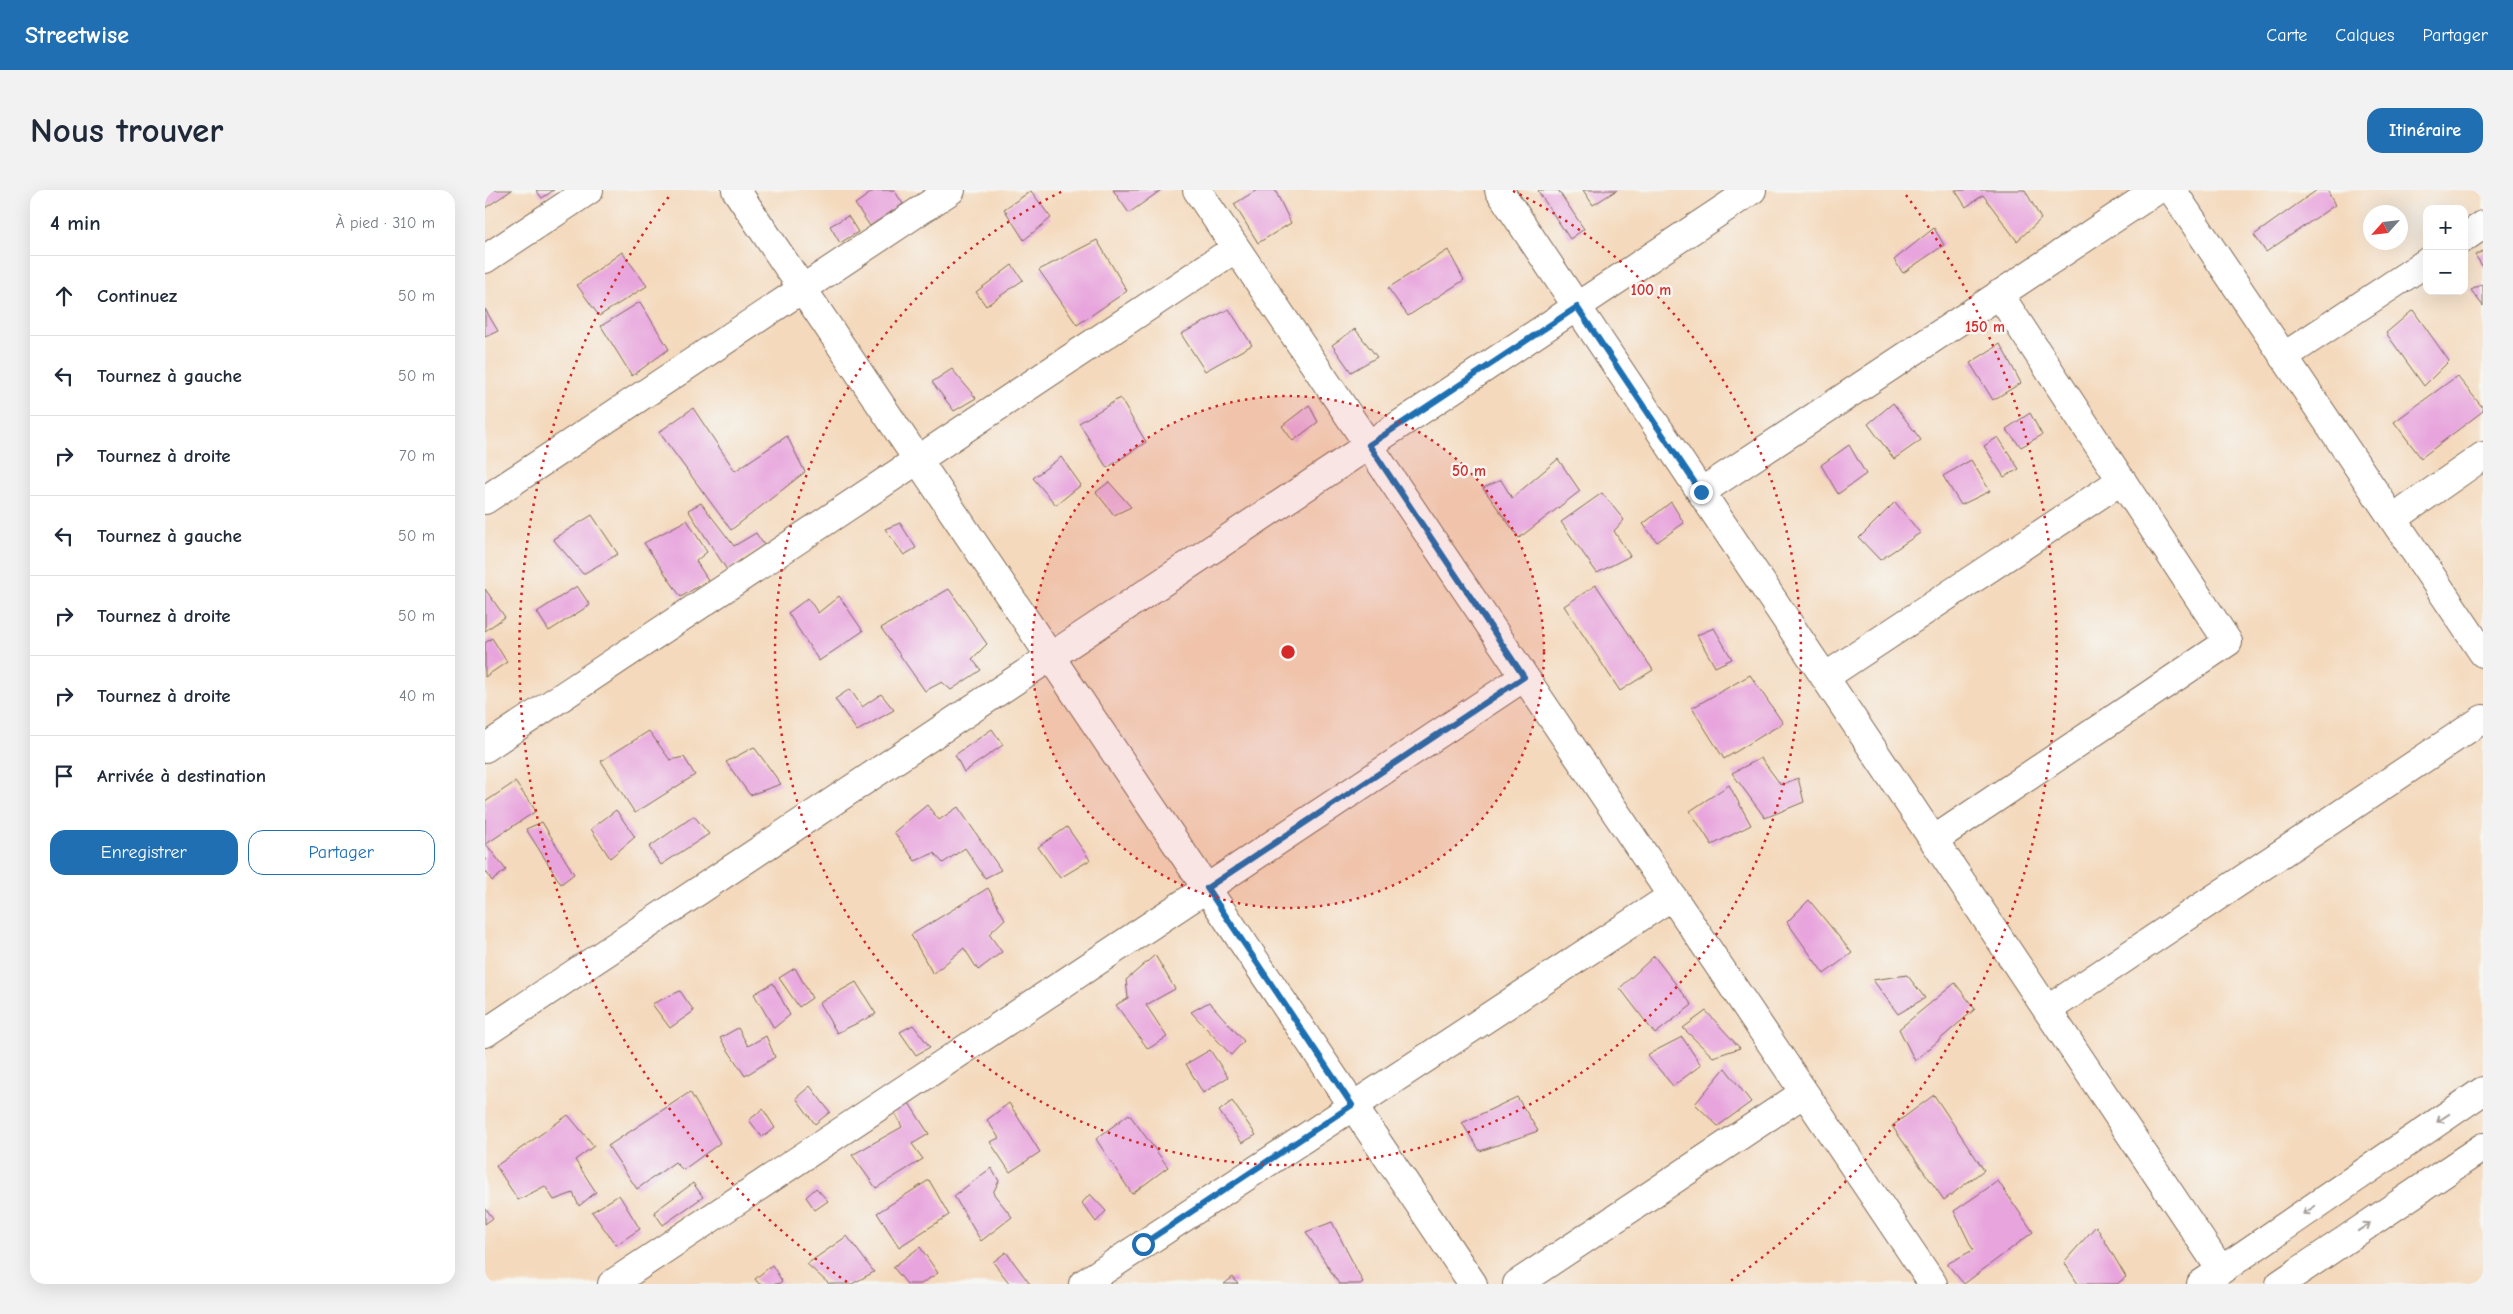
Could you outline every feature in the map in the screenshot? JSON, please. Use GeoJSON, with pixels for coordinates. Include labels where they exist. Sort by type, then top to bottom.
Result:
{"type":"FeatureCollection","features":[{"type":"Feature","properties":{"kind":"street"},"geometry":{"type":"LineString","coordinates":[[485,259],[589,190]]}},
{"type":"Feature","properties":{"kind":"street"},"geometry":{"type":"LineString","coordinates":[[736,190],[1473,1284]]}},
{"type":"Feature","properties":{"kind":"street"},"geometry":{"type":"LineString","coordinates":[[485,500],[951,190]]}},
{"type":"Feature","properties":{"kind":"street"},"geometry":{"type":"LineString","coordinates":[[1197,190],[1933,1284]]}},
{"type":"Feature","properties":{"kind":"street"},"geometry":{"type":"LineString","coordinates":[[1499,190],[1935,839],[2047,1010],[2211,1277],[2483,1091]]}},
{"type":"Feature","properties":{"kind":"street"},"geometry":{"type":"LineString","coordinates":[[485,1033],[1752,190]]}},
{"type":"Feature","properties":{"kind":"street"},"geometry":{"type":"LineString","coordinates":[[1701,492],[2157,190]]}},
{"type":"Feature","properties":{"kind":"street"},"geometry":{"type":"LineString","coordinates":[[2171,190],[2483,653]]}},
{"type":"Feature","properties":{"kind":"street"},"geometry":{"type":"LineString","coordinates":[[2468,235],[2483,226]]}},
{"type":"Feature","properties":{"kind":"street"},"geometry":{"type":"LineString","coordinates":[[485,748],[1236,248]]}},
{"type":"Feature","properties":{"kind":"street"},"geometry":{"type":"LineString","coordinates":[[2283,357],[2423,265]]}},
{"type":"Feature","properties":{"kind":"street"},"geometry":{"type":"LineString","coordinates":[[1935,839],[2228,642],[1999,294]]}},
{"type":"Feature","properties":{"kind":"street"},"geometry":{"type":"LineString","coordinates":[[2393,519],[2483,456]]}},
{"type":"Feature","properties":{"kind":"street"},"geometry":{"type":"LineString","coordinates":[[1825,677],[2122,480]]}},
{"type":"Feature","properties":{"kind":"street"},"geometry":{"type":"LineString","coordinates":[[612,1284],[1524,677]]}},
{"type":"Feature","properties":{"kind":"street"},"geometry":{"type":"LineString","coordinates":[[2047,1010],[2483,719]]}},
{"type":"Feature","properties":{"kind":"street"},"geometry":{"type":"LineString","coordinates":[[1083,1284],[1352,1105],[1672,896]]}},
{"type":"Feature","properties":{"kind":"street"},"geometry":{"type":"LineString","coordinates":[[1517,1284],[1804,1093]]}},
{"type":"Feature","properties":{"kind":"street"},"geometry":{"type":"LineString","coordinates":[[2280,1284],[2483,1147]]}},
{"type":"Feature","properties":{"kind":"building"},"geometry":{"type":"Polygon","coordinates":[[[485,190],[512,190],[485,208],[485,190]]]}},
{"type":"Feature","properties":{"kind":"building"},"geometry":{"type":"Polygon","coordinates":[[[536,190],[554,190],[542,198],[536,190]]]}},
{"type":"Feature","properties":{"kind":"building"},"geometry":{"type":"Polygon","coordinates":[[[875,190],[894,190],[903,204],[870,226],[855,204],[875,190]]]}},
{"type":"Feature","properties":{"kind":"building"},"geometry":{"type":"Polygon","coordinates":[[[1113,190],[1161,190],[1129,213],[1113,190]]]}},
{"type":"Feature","properties":{"kind":"building"},"geometry":{"type":"Polygon","coordinates":[[[1257,190],[1275,190],[1291,223],[1258,243],[1234,204],[1257,190]]]}},
{"type":"Feature","properties":{"kind":"building"},"geometry":{"type":"Polygon","coordinates":[[[1539,190],[1558,190],[1584,229],[1570,239],[1539,190]]]}},
{"type":"Feature","properties":{"kind":"building"},"geometry":{"type":"Polygon","coordinates":[[[1583,190],[1617,190],[1593,205],[1583,190]]]}},
{"type":"Feature","properties":{"kind":"building"},"geometry":{"type":"Polygon","coordinates":[[[1955,190],[2025,190],[2041,219],[2017,241],[1983,195],[1966,207],[1955,190]]]}},
{"type":"Feature","properties":{"kind":"building"},"geometry":{"type":"Polygon","coordinates":[[[2317,190],[2327,190],[2335,205],[2266,252],[2254,235],[2317,190]]]}},
{"type":"Feature","properties":{"kind":"building"},"geometry":{"type":"Polygon","coordinates":[[[1031,191],[1051,218],[1024,240],[1004,209],[1031,191]]]}},
{"type":"Feature","properties":{"kind":"building"},"geometry":{"type":"Polygon","coordinates":[[[848,216],[858,232],[840,243],[830,226],[848,216]]]}},
{"type":"Feature","properties":{"kind":"building"},"geometry":{"type":"Polygon","coordinates":[[[1934,228],[1944,245],[1903,273],[1894,260],[1934,228]]]}},
{"type":"Feature","properties":{"kind":"building"},"geometry":{"type":"Polygon","coordinates":[[[1097,240],[1127,291],[1077,325],[1039,270],[1097,240]]]}},
{"type":"Feature","properties":{"kind":"building"},"geometry":{"type":"Polygon","coordinates":[[[1448,250],[1464,280],[1408,316],[1388,288],[1448,250]]]}},
{"type":"Feature","properties":{"kind":"building"},"geometry":{"type":"Polygon","coordinates":[[[2483,251],[2483,267],[2475,255],[2483,251]]]}},
{"type":"Feature","properties":{"kind":"building"},"geometry":{"type":"Polygon","coordinates":[[[622,252],[647,286],[599,316],[577,285],[622,252]]]}},
{"type":"Feature","properties":{"kind":"building"},"geometry":{"type":"Polygon","coordinates":[[[1012,265],[1023,280],[986,306],[976,292],[1012,265]]]}},
{"type":"Feature","properties":{"kind":"building"},"geometry":{"type":"Polygon","coordinates":[[[2483,284],[2483,306],[2471,290],[2483,284]]]}},
{"type":"Feature","properties":{"kind":"building"},"geometry":{"type":"Polygon","coordinates":[[[640,302],[669,349],[632,376],[601,326],[640,302]]]}},
{"type":"Feature","properties":{"kind":"building"},"geometry":{"type":"Polygon","coordinates":[[[485,309],[498,331],[485,337],[485,309]]]}},
{"type":"Feature","properties":{"kind":"building"},"geometry":{"type":"Polygon","coordinates":[[[1229,309],[1252,345],[1205,371],[1181,334],[1229,309]]]}},
{"type":"Feature","properties":{"kind":"building"},"geometry":{"type":"Polygon","coordinates":[[[2413,310],[2449,361],[2424,386],[2386,333],[2413,310]]]}},
{"type":"Feature","properties":{"kind":"building"},"geometry":{"type":"Polygon","coordinates":[[[1355,329],[1377,357],[1351,372],[1332,345],[1355,329]]]}},
{"type":"Feature","properties":{"kind":"building"},"geometry":{"type":"Polygon","coordinates":[[[2000,344],[2021,383],[1993,400],[1970,363],[2000,344]]]}},
{"type":"Feature","properties":{"kind":"building"},"geometry":{"type":"Polygon","coordinates":[[[952,369],[976,398],[954,411],[932,382],[952,369]]]}},
{"type":"Feature","properties":{"kind":"building"},"geometry":{"type":"Polygon","coordinates":[[[2457,376],[2483,408],[2483,411],[2421,458],[2394,422],[2457,376]]]}},
{"type":"Feature","properties":{"kind":"building"},"geometry":{"type":"Polygon","coordinates":[[[1120,398],[1146,442],[1107,468],[1079,423],[1120,398]]]}},
{"type":"Feature","properties":{"kind":"building"},"geometry":{"type":"Polygon","coordinates":[[[1893,403],[1921,440],[1894,459],[1868,424],[1893,403]]]}},
{"type":"Feature","properties":{"kind":"building"},"geometry":{"type":"Polygon","coordinates":[[[1309,405],[1318,422],[1293,441],[1282,426],[1309,405]]]}},
{"type":"Feature","properties":{"kind":"building"},"geometry":{"type":"Polygon","coordinates":[[[693,408],[735,471],[787,436],[805,472],[731,530],[659,432],[693,408]]]}},
{"type":"Feature","properties":{"kind":"building"},"geometry":{"type":"Polygon","coordinates":[[[2030,413],[2042,435],[2021,447],[2006,429],[2030,413]]]}},
{"type":"Feature","properties":{"kind":"building"},"geometry":{"type":"Polygon","coordinates":[[[1998,437],[2019,469],[2004,477],[1984,446],[1998,437]]]}},
{"type":"Feature","properties":{"kind":"building"},"geometry":{"type":"Polygon","coordinates":[[[1849,445],[1866,474],[1838,494],[1821,465],[1849,445]]]}},
{"type":"Feature","properties":{"kind":"building"},"geometry":{"type":"Polygon","coordinates":[[[1061,457],[1081,485],[1056,505],[1033,478],[1061,457]]]}},
{"type":"Feature","properties":{"kind":"building"},"geometry":{"type":"Polygon","coordinates":[[[1558,459],[1580,491],[1519,538],[1483,488],[1501,480],[1512,498],[1558,459]]]}},
{"type":"Feature","properties":{"kind":"building"},"geometry":{"type":"Polygon","coordinates":[[[1971,460],[1990,491],[1961,505],[1943,476],[1971,460]]]}},
{"type":"Feature","properties":{"kind":"building"},"geometry":{"type":"Polygon","coordinates":[[[1109,482],[1131,507],[1114,515],[1096,492],[1109,482]]]}},
{"type":"Feature","properties":{"kind":"building"},"geometry":{"type":"Polygon","coordinates":[[[1602,493],[1624,520],[1614,531],[1630,556],[1597,573],[1561,522],[1602,493]]]}},
{"type":"Feature","properties":{"kind":"building"},"geometry":{"type":"Polygon","coordinates":[[[1671,502],[1684,523],[1657,542],[1643,524],[1671,502]]]}},
{"type":"Feature","properties":{"kind":"building"},"geometry":{"type":"Polygon","coordinates":[[[1895,502],[1920,533],[1880,560],[1859,538],[1895,502]]]}},
{"type":"Feature","properties":{"kind":"building"},"geometry":{"type":"Polygon","coordinates":[[[701,503],[734,546],[756,533],[764,545],[727,570],[688,510],[701,503]]]}},
{"type":"Feature","properties":{"kind":"building"},"geometry":{"type":"Polygon","coordinates":[[[592,515],[618,554],[583,574],[553,539],[592,515]]]}},
{"type":"Feature","properties":{"kind":"building"},"geometry":{"type":"Polygon","coordinates":[[[687,520],[707,552],[696,561],[708,580],[681,597],[644,543],[687,520]]]}},
{"type":"Feature","properties":{"kind":"building"},"geometry":{"type":"Polygon","coordinates":[[[900,523],[916,548],[904,555],[885,529],[900,523]]]}},
{"type":"Feature","properties":{"kind":"building"},"geometry":{"type":"Polygon","coordinates":[[[1596,585],[1653,670],[1620,691],[1564,606],[1596,585]]]}},
{"type":"Feature","properties":{"kind":"building"},"geometry":{"type":"Polygon","coordinates":[[[577,586],[590,605],[549,631],[537,612],[577,586]]]}},
{"type":"Feature","properties":{"kind":"building"},"geometry":{"type":"Polygon","coordinates":[[[485,589],[505,617],[485,631],[485,589]]]}},
{"type":"Feature","properties":{"kind":"building"},"geometry":{"type":"Polygon","coordinates":[[[949,589],[987,644],[972,659],[981,670],[951,690],[942,682],[925,691],[881,628],[949,589]]]}},
{"type":"Feature","properties":{"kind":"building"},"geometry":{"type":"Polygon","coordinates":[[[839,596],[863,631],[819,661],[788,613],[808,598],[818,613],[839,596]]]}},
{"type":"Feature","properties":{"kind":"building"},"geometry":{"type":"Polygon","coordinates":[[[1714,628],[1732,659],[1715,667],[1697,635],[1714,628]]]}},
{"type":"Feature","properties":{"kind":"building"},"geometry":{"type":"Polygon","coordinates":[[[492,638],[507,662],[485,677],[485,643],[492,638]]]}},
{"type":"Feature","properties":{"kind":"building"},"geometry":{"type":"Polygon","coordinates":[[[1750,675],[1783,723],[1724,759],[1692,708],[1750,675]]]}},
{"type":"Feature","properties":{"kind":"building"},"geometry":{"type":"Polygon","coordinates":[[[850,689],[862,707],[881,694],[894,710],[857,731],[835,699],[850,689]]]}},
{"type":"Feature","properties":{"kind":"building"},"geometry":{"type":"Polygon","coordinates":[[[992,729],[1003,745],[964,772],[955,755],[992,729]]]}},
{"type":"Feature","properties":{"kind":"building"},"geometry":{"type":"Polygon","coordinates":[[[649,731],[670,760],[684,757],[695,775],[635,813],[601,761],[649,731]]]}},
{"type":"Feature","properties":{"kind":"building"},"geometry":{"type":"Polygon","coordinates":[[[754,747],[781,784],[750,795],[726,762],[754,747]]]}},
{"type":"Feature","properties":{"kind":"building"},"geometry":{"type":"Polygon","coordinates":[[[1761,758],[1781,785],[1798,778],[1804,802],[1765,818],[1732,773],[1761,758]]]}},
{"type":"Feature","properties":{"kind":"building"},"geometry":{"type":"Polygon","coordinates":[[[515,782],[536,811],[486,844],[506,870],[492,881],[485,870],[485,802],[515,782]]]}},
{"type":"Feature","properties":{"kind":"building"},"geometry":{"type":"Polygon","coordinates":[[[1729,785],[1751,825],[1712,845],[1690,811],[1729,785]]]}},
{"type":"Feature","properties":{"kind":"building"},"geometry":{"type":"Polygon","coordinates":[[[927,805],[939,820],[958,807],[1001,870],[985,878],[965,848],[943,863],[934,853],[915,861],[894,832],[927,805]]]}},
{"type":"Feature","properties":{"kind":"building"},"geometry":{"type":"Polygon","coordinates":[[[616,810],[635,837],[610,858],[591,829],[616,810]]]}},
{"type":"Feature","properties":{"kind":"building"},"geometry":{"type":"Polygon","coordinates":[[[694,816],[709,834],[661,865],[649,847],[694,816]]]}},
{"type":"Feature","properties":{"kind":"building"},"geometry":{"type":"Polygon","coordinates":[[[542,822],[574,874],[561,884],[526,829],[542,822]]]}},
{"type":"Feature","properties":{"kind":"building"},"geometry":{"type":"Polygon","coordinates":[[[1067,827],[1090,860],[1060,878],[1038,847],[1067,827]]]}},
{"type":"Feature","properties":{"kind":"building"},"geometry":{"type":"Polygon","coordinates":[[[988,888],[1005,919],[989,934],[1002,952],[978,970],[964,948],[933,974],[911,935],[988,888]]]}},
{"type":"Feature","properties":{"kind":"building"},"geometry":{"type":"Polygon","coordinates":[[[1809,900],[1852,953],[1824,974],[1787,922],[1809,900]]]}},
{"type":"Feature","properties":{"kind":"building"},"geometry":{"type":"Polygon","coordinates":[[[1155,955],[1175,989],[1146,1005],[1167,1037],[1148,1049],[1116,1005],[1128,998],[1126,980],[1155,955]]]}},
{"type":"Feature","properties":{"kind":"building"},"geometry":{"type":"Polygon","coordinates":[[[1654,956],[1692,1005],[1655,1034],[1620,988],[1654,956]]]}},
{"type":"Feature","properties":{"kind":"building"},"geometry":{"type":"Polygon","coordinates":[[[795,968],[812,998],[799,1007],[779,978],[795,968]]]}},
{"type":"Feature","properties":{"kind":"building"},"geometry":{"type":"Polygon","coordinates":[[[1907,975],[1925,998],[1898,1014],[1873,980],[1907,975]]]}},
{"type":"Feature","properties":{"kind":"building"},"geometry":{"type":"Polygon","coordinates":[[[856,982],[876,1014],[837,1033],[819,1003],[856,982]]]}},
{"type":"Feature","properties":{"kind":"building"},"geometry":{"type":"Polygon","coordinates":[[[773,983],[790,1015],[774,1028],[754,994],[773,983]]]}},
{"type":"Feature","properties":{"kind":"building"},"geometry":{"type":"Polygon","coordinates":[[[1955,983],[1975,1009],[1915,1061],[1899,1029],[1955,983]]]}},
{"type":"Feature","properties":{"kind":"building"},"geometry":{"type":"Polygon","coordinates":[[[680,991],[694,1011],[670,1028],[652,1004],[680,991]]]}},
{"type":"Feature","properties":{"kind":"building"},"geometry":{"type":"Polygon","coordinates":[[[1209,1002],[1244,1041],[1231,1055],[1191,1012],[1209,1002]]]}},
{"type":"Feature","properties":{"kind":"building"},"geometry":{"type":"Polygon","coordinates":[[[1706,1011],[1740,1048],[1713,1057],[1683,1028],[1706,1011]]]}},
{"type":"Feature","properties":{"kind":"building"},"geometry":{"type":"Polygon","coordinates":[[[913,1025],[930,1047],[916,1055],[900,1032],[913,1025]]]}},
{"type":"Feature","properties":{"kind":"building"},"geometry":{"type":"Polygon","coordinates":[[[738,1028],[748,1046],[766,1036],[775,1057],[745,1076],[720,1038],[738,1028]]]}},
{"type":"Feature","properties":{"kind":"building"},"geometry":{"type":"Polygon","coordinates":[[[1682,1037],[1701,1065],[1673,1086],[1647,1055],[1682,1037]]]}},
{"type":"Feature","properties":{"kind":"building"},"geometry":{"type":"Polygon","coordinates":[[[1210,1050],[1228,1077],[1203,1093],[1186,1064],[1210,1050]]]}},
{"type":"Feature","properties":{"kind":"building"},"geometry":{"type":"Polygon","coordinates":[[[1725,1068],[1751,1102],[1718,1126],[1695,1104],[1725,1068]]]}},
{"type":"Feature","properties":{"kind":"building"},"geometry":{"type":"Polygon","coordinates":[[[810,1086],[830,1112],[815,1124],[796,1098],[810,1086]]]}},
{"type":"Feature","properties":{"kind":"building"},"geometry":{"type":"Polygon","coordinates":[[[690,1092],[720,1143],[683,1170],[675,1162],[637,1189],[608,1146],[690,1092]]]}},
{"type":"Feature","properties":{"kind":"building"},"geometry":{"type":"Polygon","coordinates":[[[1934,1095],[1984,1170],[1944,1200],[1892,1126],[1934,1095]]]}},
{"type":"Feature","properties":{"kind":"building"},"geometry":{"type":"Polygon","coordinates":[[[1517,1097],[1538,1131],[1480,1151],[1462,1123],[1517,1097]]]}},
{"type":"Feature","properties":{"kind":"building"},"geometry":{"type":"Polygon","coordinates":[[[1232,1101],[1256,1135],[1242,1143],[1219,1111],[1232,1101]]]}},
{"type":"Feature","properties":{"kind":"building"},"geometry":{"type":"Polygon","coordinates":[[[909,1103],[929,1134],[912,1144],[923,1159],[876,1188],[852,1155],[902,1127],[893,1109],[909,1103]]]}},
{"type":"Feature","properties":{"kind":"building"},"geometry":{"type":"Polygon","coordinates":[[[1009,1103],[1040,1152],[1010,1172],[990,1142],[999,1138],[987,1120],[1009,1103]]]}},
{"type":"Feature","properties":{"kind":"building"},"geometry":{"type":"Polygon","coordinates":[[[763,1109],[775,1128],[762,1137],[749,1120],[763,1109]]]}},
{"type":"Feature","properties":{"kind":"building"},"geometry":{"type":"Polygon","coordinates":[[[1129,1114],[1168,1167],[1132,1194],[1096,1139],[1129,1114]]]}},
{"type":"Feature","properties":{"kind":"building"},"geometry":{"type":"Polygon","coordinates":[[[568,1115],[594,1146],[575,1160],[596,1192],[579,1206],[573,1193],[554,1200],[545,1186],[518,1200],[496,1166],[568,1115]]]}},
{"type":"Feature","properties":{"kind":"building"},"geometry":{"type":"Polygon","coordinates":[[[991,1168],[999,1181],[993,1193],[1012,1217],[981,1241],[954,1196],[991,1168]]]}},
{"type":"Feature","properties":{"kind":"building"},"geometry":{"type":"Polygon","coordinates":[[[929,1180],[949,1215],[899,1247],[877,1213],[929,1180]]]}},
{"type":"Feature","properties":{"kind":"building"},"geometry":{"type":"Polygon","coordinates":[[[1998,1181],[2033,1232],[1964,1284],[1947,1264],[1973,1250],[1954,1211],[1998,1181]]]}},
{"type":"Feature","properties":{"kind":"building"},"geometry":{"type":"Polygon","coordinates":[[[693,1183],[703,1197],[663,1225],[654,1212],[693,1183]]]}},
{"type":"Feature","properties":{"kind":"building"},"geometry":{"type":"Polygon","coordinates":[[[816,1188],[828,1201],[815,1210],[806,1197],[816,1188]]]}},
{"type":"Feature","properties":{"kind":"building"},"geometry":{"type":"Polygon","coordinates":[[[1090,1194],[1106,1211],[1096,1222],[1082,1203],[1090,1194]]]}},
{"type":"Feature","properties":{"kind":"building"},"geometry":{"type":"Polygon","coordinates":[[[619,1195],[640,1229],[616,1245],[592,1212],[619,1195]]]}},
{"type":"Feature","properties":{"kind":"building"},"geometry":{"type":"Polygon","coordinates":[[[485,1208],[493,1218],[485,1224],[485,1208]]]}},
{"type":"Feature","properties":{"kind":"building"},"geometry":{"type":"Polygon","coordinates":[[[1332,1222],[1363,1282],[1360,1284],[1339,1284],[1306,1232],[1332,1222]]]}},
{"type":"Feature","properties":{"kind":"building"},"geometry":{"type":"Polygon","coordinates":[[[2096,1226],[2126,1277],[2117,1284],[2078,1284],[2064,1262],[2096,1226]]]}},
{"type":"Feature","properties":{"kind":"building"},"geometry":{"type":"Polygon","coordinates":[[[847,1236],[874,1272],[852,1284],[829,1284],[807,1264],[847,1236]]]}},
{"type":"Feature","properties":{"kind":"building"},"geometry":{"type":"Polygon","coordinates":[[[920,1247],[938,1273],[921,1284],[907,1284],[893,1267],[920,1247]]]}},
{"type":"Feature","properties":{"kind":"building"},"geometry":{"type":"Polygon","coordinates":[[[1006,1252],[1030,1284],[1010,1284],[993,1262],[1006,1252]]]}},
{"type":"Feature","properties":{"kind":"building"},"geometry":{"type":"Polygon","coordinates":[[[772,1265],[782,1281],[778,1284],[759,1284],[755,1279],[772,1265]]]}},
{"type":"Feature","properties":{"kind":"building"},"geometry":{"type":"Polygon","coordinates":[[[1233,1277],[1238,1284],[1224,1284],[1233,1277]]]}},
{"type":"Feature","properties":{"kind":"route"},"geometry":{"type":"LineString","coordinates":[[1143,1244],[1352,1105],[1207,888],[1524,677],[1369,445],[1577,307],[1701,492]]}}]}
